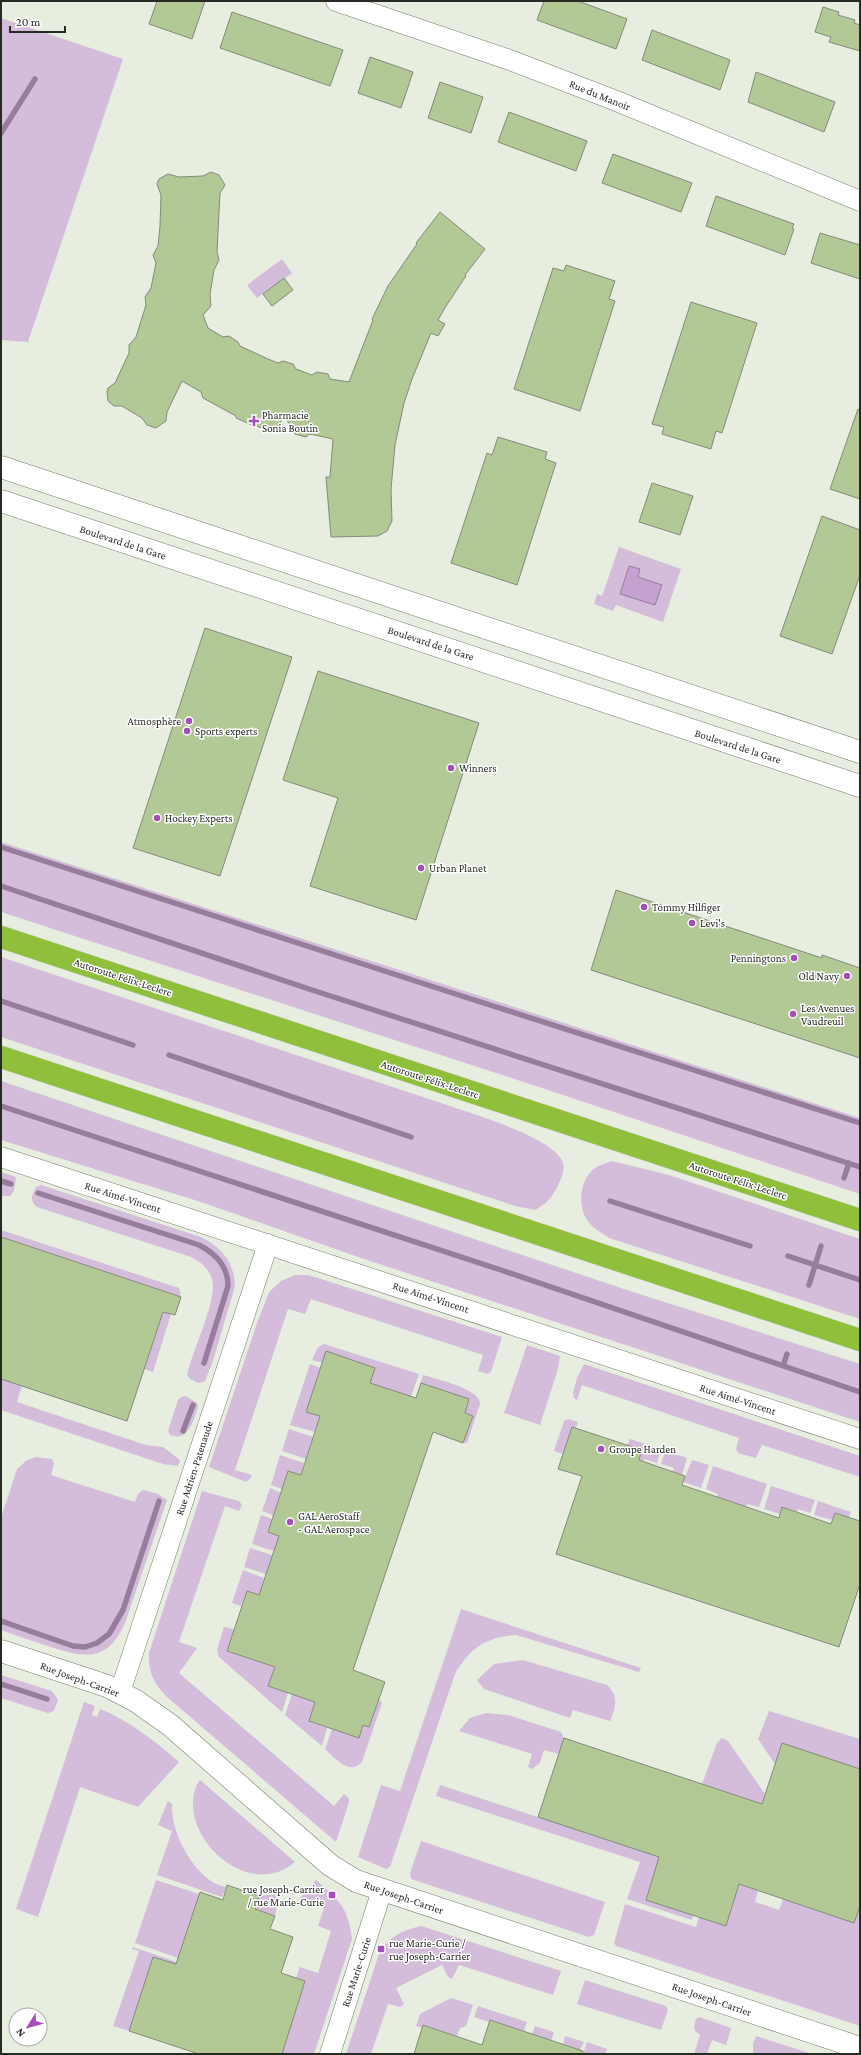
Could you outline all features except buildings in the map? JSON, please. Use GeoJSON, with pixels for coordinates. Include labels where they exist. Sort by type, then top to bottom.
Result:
{"type":"FeatureCollection","features":[{"type":"Feature","properties":{"kind":"highway","name":"Autoroute Félix-Leclerc"},"geometry":{"type":"LineString","coordinates":[[1,937],[860,1220]]}},
{"type":"Feature","properties":{"kind":"highway"},"geometry":{"type":"LineString","coordinates":[[1,1057],[860,1340]]}},
{"type":"Feature","properties":{"kind":"main road"},"geometry":{"type":"LineString","coordinates":[[1,467],[860,752]]}},
{"type":"Feature","properties":{"kind":"main road","name":"Boulevard de la Gare"},"geometry":{"type":"LineString","coordinates":[[1,501],[860,786]]}},
{"type":"Feature","properties":{"kind":"main road","name":"Rue Joseph-Carrier"},"geometry":{"type":"LineString","coordinates":[[1,1651],[120,1692],[170,1725],[335,1868],[347,1876],[382,1890],[860,2048]]}},
{"type":"Feature","properties":{"kind":"street","name":"Rue du Manoir"},"geometry":{"type":"LineString","coordinates":[[336,1],[531,68],[860,201]]}},
{"type":"Feature","properties":{"kind":"street","name":"Rue Aimé-Vincent"},"geometry":{"type":"LineString","coordinates":[[1,1157],[860,1439]]}},
{"type":"Feature","properties":{"kind":"street","name":"Rue Adrien-Patenaude"},"geometry":{"type":"LineString","coordinates":[[120,1692],[268,1244]]}},
{"type":"Feature","properties":{"kind":"street","name":"Rue Marie-Curie"},"geometry":{"type":"LineString","coordinates":[[330,2054],[382,1890]]}},
{"type":"Feature","properties":{"kind":"shaded area"},"geometry":{"type":"Polygon","coordinates":[[[1,18],[123,59],[28,342],[1,340],[1,18]]]}},
{"type":"Feature","properties":{"kind":"shaded area"},"geometry":{"type":"Polygon","coordinates":[[[282,259],[292,273],[257,298],[247,285],[282,259]]]}},
{"type":"Feature","properties":{"kind":"shaded area"},"geometry":{"type":"Polygon","coordinates":[[[619,547],[681,569],[663,622],[616,605],[613,611],[594,604],[597,594],[602,596],[619,547]]]}},
{"type":"Feature","properties":{"kind":"shaded area"},"geometry":{"type":"Polygon","coordinates":[[[629,566],[640,569],[638,577],[662,585],[655,605],[620,594],[629,566]]]}},
{"type":"Feature","properties":{"kind":"shaded area"},"geometry":{"type":"Polygon","coordinates":[[[1,842],[860,1118],[860,1194],[545,1089],[1,912],[1,842]]]}},
{"type":"Feature","properties":{"kind":"shaded area"},"geometry":{"type":"Polygon","coordinates":[[[1,957],[513,1128],[531,1136],[557,1154],[564,1165],[561,1179],[550,1198],[535,1210],[515,1206],[1,1037],[1,957]]]}},
{"type":"Feature","properties":{"kind":"shaded area"},"geometry":{"type":"Polygon","coordinates":[[[1,1081],[633,1292],[860,1364],[860,1422],[361,1258],[201,1202],[1,1140],[1,1081]]]}},
{"type":"Feature","properties":{"kind":"shaded area"},"geometry":{"type":"Polygon","coordinates":[[[612,1161],[669,1175],[860,1239],[860,1319],[609,1238],[589,1223],[584,1214],[581,1200],[583,1185],[590,1173],[597,1167],[612,1161]]]}},
{"type":"Feature","properties":{"kind":"shaded area"},"geometry":{"type":"Polygon","coordinates":[[[1,1172],[16,1177],[14,1191],[10,1196],[1,1196],[1,1172]]]}},
{"type":"Feature","properties":{"kind":"shaded area"},"geometry":{"type":"Polygon","coordinates":[[[41,1185],[201,1237],[221,1251],[226,1257],[232,1270],[235,1286],[213,1361],[205,1381],[198,1383],[190,1379],[187,1375],[208,1312],[213,1288],[211,1275],[201,1263],[191,1257],[37,1207],[34,1205],[32,1195],[36,1187],[41,1185]]]}},
{"type":"Feature","properties":{"kind":"shaded area"},"geometry":{"type":"Polygon","coordinates":[[[1,1230],[179,1288],[181,1297],[1,1237],[1,1230]]]}},
{"type":"Feature","properties":{"kind":"shaded area"},"geometry":{"type":"Polygon","coordinates":[[[295,1275],[308,1275],[502,1337],[491,1372],[487,1374],[478,1371],[483,1355],[311,1299],[305,1314],[288,1309],[235,1470],[252,1475],[250,1479],[246,1482],[209,1467],[257,1323],[269,1292],[281,1281],[295,1275]]]}},
{"type":"Feature","properties":{"kind":"shaded area"},"geometry":{"type":"Polygon","coordinates":[[[163,1312],[171,1314],[153,1372],[144,1369],[163,1312]]]}},
{"type":"Feature","properties":{"kind":"shaded area"},"geometry":{"type":"Polygon","coordinates":[[[324,1344],[419,1374],[411,1397],[370,1383],[375,1368],[327,1352],[323,1363],[312,1360],[318,1347],[324,1344]]]}},
{"type":"Feature","properties":{"kind":"shaded area"},"geometry":{"type":"Polygon","coordinates":[[[527,1345],[560,1356],[558,1369],[540,1425],[504,1413],[527,1345]]]}},
{"type":"Feature","properties":{"kind":"shaded area"},"geometry":{"type":"Polygon","coordinates":[[[310,1364],[321,1368],[307,1412],[320,1416],[315,1432],[290,1425],[310,1364]]]}},
{"type":"Feature","properties":{"kind":"shaded area"},"geometry":{"type":"Polygon","coordinates":[[[584,1364],[860,1456],[860,1477],[762,1445],[756,1458],[738,1453],[736,1449],[739,1438],[582,1385],[577,1400],[574,1398],[573,1393],[577,1378],[584,1364]]]}},
{"type":"Feature","properties":{"kind":"shaded area"},"geometry":{"type":"Polygon","coordinates":[[[423,1375],[457,1385],[466,1389],[478,1399],[480,1404],[467,1443],[463,1443],[472,1416],[465,1413],[469,1399],[422,1383],[420,1385],[423,1375]]]}},
{"type":"Feature","properties":{"kind":"shaded area"},"geometry":{"type":"Polygon","coordinates":[[[1,1379],[22,1386],[17,1402],[146,1445],[163,1447],[180,1460],[178,1466],[163,1464],[1,1410],[1,1379]]]}},
{"type":"Feature","properties":{"kind":"shaded area"},"geometry":{"type":"Polygon","coordinates":[[[186,1396],[197,1403],[198,1407],[192,1424],[182,1436],[170,1435],[168,1431],[178,1400],[181,1397],[186,1396]]]}},
{"type":"Feature","properties":{"kind":"shaded area"},"geometry":{"type":"Polygon","coordinates":[[[568,1419],[578,1422],[576,1428],[572,1427],[563,1454],[554,1451],[564,1421],[568,1419]]]}},
{"type":"Feature","properties":{"kind":"shaded area"},"geometry":{"type":"Polygon","coordinates":[[[289,1429],[313,1437],[306,1459],[282,1451],[289,1429]]]}},
{"type":"Feature","properties":{"kind":"shaded area"},"geometry":{"type":"Polygon","coordinates":[[[630,1439],[661,1449],[657,1463],[644,1459],[643,1461],[639,1460],[642,1450],[627,1445],[630,1439]]]}},
{"type":"Feature","properties":{"kind":"shaded area"},"geometry":{"type":"Polygon","coordinates":[[[665,1451],[687,1458],[682,1475],[673,1472],[674,1468],[661,1464],[665,1451]]]}},
{"type":"Feature","properties":{"kind":"shaded area"},"geometry":{"type":"Polygon","coordinates":[[[280,1455],[304,1463],[301,1475],[288,1471],[282,1489],[271,1485],[280,1455]]]}},
{"type":"Feature","properties":{"kind":"shaded area"},"geometry":{"type":"Polygon","coordinates":[[[36,1457],[52,1459],[54,1463],[51,1475],[135,1502],[138,1494],[143,1490],[158,1494],[167,1500],[125,1623],[111,1645],[94,1654],[84,1655],[61,1650],[1,1630],[1,1518],[17,1469],[27,1460],[36,1457]]]}},
{"type":"Feature","properties":{"kind":"shaded area"},"geometry":{"type":"Polygon","coordinates":[[[692,1460],[709,1465],[701,1488],[683,1482],[692,1460]]]}},
{"type":"Feature","properties":{"kind":"shaded area"},"geometry":{"type":"Polygon","coordinates":[[[713,1466],[767,1484],[759,1507],[747,1504],[746,1507],[717,1497],[718,1494],[706,1489],[713,1466]]]}},
{"type":"Feature","properties":{"kind":"shaded area"},"geometry":{"type":"Polygon","coordinates":[[[771,1486],[815,1500],[810,1513],[798,1509],[797,1512],[782,1507],[780,1514],[764,1509],[771,1486]]]}},
{"type":"Feature","properties":{"kind":"shaded area"},"geometry":{"type":"Polygon","coordinates":[[[270,1488],[281,1493],[273,1515],[262,1511],[270,1488]]]}},
{"type":"Feature","properties":{"kind":"shaded area"},"geometry":{"type":"Polygon","coordinates":[[[202,1491],[239,1501],[242,1505],[239,1511],[225,1506],[179,1642],[197,1648],[179,1673],[334,1806],[344,1794],[349,1798],[336,1842],[167,1697],[155,1682],[151,1672],[149,1653],[202,1491]]]}},
{"type":"Feature","properties":{"kind":"shaded area"},"geometry":{"type":"Polygon","coordinates":[[[818,1501],[851,1512],[849,1517],[835,1513],[832,1520],[814,1515],[818,1501]]]}},
{"type":"Feature","properties":{"kind":"shaded area"},"geometry":{"type":"Polygon","coordinates":[[[261,1515],[272,1519],[268,1532],[279,1536],[274,1551],[252,1544],[261,1515]]]}},
{"type":"Feature","properties":{"kind":"shaded area"},"geometry":{"type":"Polygon","coordinates":[[[250,1548],[272,1555],[266,1574],[244,1567],[250,1548]]]}},
{"type":"Feature","properties":{"kind":"shaded area"},"geometry":{"type":"Polygon","coordinates":[[[243,1570],[264,1578],[259,1595],[247,1591],[241,1606],[232,1603],[243,1570]]]}},
{"type":"Feature","properties":{"kind":"shaded area"},"geometry":{"type":"Polygon","coordinates":[[[461,1609],[641,1668],[639,1672],[516,1635],[505,1636],[487,1641],[473,1651],[455,1674],[390,1867],[386,1869],[358,1857],[381,1785],[400,1791],[461,1609]]]}},
{"type":"Feature","properties":{"kind":"shaded area"},"geometry":{"type":"Polygon","coordinates":[[[224,1627],[234,1629],[227,1651],[275,1667],[268,1686],[288,1693],[282,1712],[219,1657],[217,1650],[224,1627]]]}},
{"type":"Feature","properties":{"kind":"shaded area"},"geometry":{"type":"Polygon","coordinates":[[[523,1660],[607,1685],[611,1689],[615,1698],[614,1711],[610,1721],[573,1710],[570,1718],[484,1689],[477,1680],[494,1664],[523,1660]]]}},
{"type":"Feature","properties":{"kind":"shaded area"},"geometry":{"type":"Polygon","coordinates":[[[1,1675],[52,1691],[58,1700],[54,1711],[48,1713],[1,1698],[1,1675]]]}},
{"type":"Feature","properties":{"kind":"shaded area"},"geometry":{"type":"Polygon","coordinates":[[[292,1694],[315,1702],[309,1721],[327,1728],[322,1746],[285,1715],[292,1694]]]}},
{"type":"Feature","properties":{"kind":"shaded area"},"geometry":{"type":"Polygon","coordinates":[[[379,1700],[382,1702],[381,1706],[362,1762],[357,1766],[352,1767],[342,1764],[325,1749],[332,1729],[359,1738],[363,1725],[369,1727],[379,1700]]]}},
{"type":"Feature","properties":{"kind":"shaded area"},"geometry":{"type":"Polygon","coordinates":[[[84,1702],[95,1706],[92,1715],[97,1717],[100,1709],[122,1719],[151,1739],[179,1762],[138,1807],[80,1787],[38,1917],[16,1909],[84,1702]]]}},
{"type":"Feature","properties":{"kind":"shaded area"},"geometry":{"type":"Polygon","coordinates":[[[769,1711],[860,1739],[860,1769],[782,1743],[775,1764],[758,1739],[769,1711]]]}},
{"type":"Feature","properties":{"kind":"shaded area"},"geometry":{"type":"Polygon","coordinates":[[[486,1713],[508,1715],[561,1732],[564,1738],[559,1754],[544,1750],[540,1763],[532,1769],[528,1767],[532,1754],[459,1731],[470,1718],[486,1713]]]}},
{"type":"Feature","properties":{"kind":"shaded area"},"geometry":{"type":"Polygon","coordinates":[[[722,1738],[728,1741],[765,1794],[762,1804],[702,1784],[717,1743],[722,1738]]]}},
{"type":"Feature","properties":{"kind":"shaded area"},"geometry":{"type":"Polygon","coordinates":[[[200,1780],[295,1862],[279,1872],[262,1874],[246,1872],[230,1864],[216,1853],[204,1839],[196,1823],[193,1798],[195,1789],[200,1780]]]}},
{"type":"Feature","properties":{"kind":"shaded area"},"geometry":{"type":"Polygon","coordinates":[[[440,1785],[659,1857],[646,1899],[693,1915],[692,1920],[627,1899],[640,1862],[436,1796],[440,1785]]]}},
{"type":"Feature","properties":{"kind":"shaded area"},"geometry":{"type":"Polygon","coordinates":[[[168,1801],[172,1804],[175,1828],[187,1854],[195,1866],[205,1876],[215,1883],[226,1887],[222,1897],[157,1875],[172,1831],[158,1825],[168,1801]]]}},
{"type":"Feature","properties":{"kind":"shaded area"},"geometry":{"type":"Polygon","coordinates":[[[421,1841],[605,1902],[594,1935],[589,1937],[411,1879],[410,1873],[421,1841]]]}},
{"type":"Feature","properties":{"kind":"shaded area"},"geometry":{"type":"Polygon","coordinates":[[[156,1880],[199,1894],[178,1958],[135,1943],[156,1880]]]}},
{"type":"Feature","properties":{"kind":"shaded area"},"geometry":{"type":"Polygon","coordinates":[[[316,1880],[341,1905],[348,1919],[352,1939],[314,2054],[282,2054],[305,1981],[296,1978],[300,1967],[318,1973],[331,1931],[318,1926],[324,1908],[305,1901],[303,1904],[299,1899],[316,1880]]]}},
{"type":"Feature","properties":{"kind":"shaded area"},"geometry":{"type":"Polygon","coordinates":[[[739,1884],[758,1891],[755,1902],[779,1910],[783,1899],[854,1922],[860,1906],[860,2026],[616,1946],[614,1943],[625,1904],[696,1927],[699,1917],[726,1926],[739,1884]]]}},
{"type":"Feature","properties":{"kind":"shaded area"},"geometry":{"type":"Polygon","coordinates":[[[280,1894],[275,1916],[255,1909],[259,1896],[280,1894]]]}},
{"type":"Feature","properties":{"kind":"shaded area"},"geometry":{"type":"Polygon","coordinates":[[[421,1926],[561,1971],[553,1995],[459,1965],[452,1979],[448,1977],[442,1965],[396,1988],[404,2004],[400,2007],[388,2004],[371,2054],[346,2054],[379,1954],[387,1943],[396,1935],[421,1926]]]}},
{"type":"Feature","properties":{"kind":"shaded area"},"geometry":{"type":"Polygon","coordinates":[[[133,1947],[177,1962],[176,1964],[153,1957],[129,2031],[113,2026],[139,1951],[132,1949],[133,1947]]]}},
{"type":"Feature","properties":{"kind":"shaded area"},"geometry":{"type":"Polygon","coordinates":[[[585,1980],[666,2006],[668,2010],[661,2030],[577,2004],[585,1980]]]}},
{"type":"Feature","properties":{"kind":"shaded area"},"geometry":{"type":"Polygon","coordinates":[[[451,1998],[473,2005],[466,2026],[460,2028],[457,2036],[424,2025],[422,2028],[416,2026],[420,2014],[451,1998]]]}},
{"type":"Feature","properties":{"kind":"shaded area"},"geometry":{"type":"Polygon","coordinates":[[[478,2006],[527,2022],[524,2031],[490,2020],[489,2022],[474,2017],[478,2006]]]}},
{"type":"Feature","properties":{"kind":"shaded area"},"geometry":{"type":"Polygon","coordinates":[[[699,2017],[731,2028],[726,2045],[712,2040],[707,2054],[694,2054],[700,2035],[695,2031],[694,2026],[696,2019],[699,2017]]]}},
{"type":"Feature","properties":{"kind":"shaded area"},"geometry":{"type":"Polygon","coordinates":[[[535,2026],[554,2032],[551,2041],[532,2034],[535,2026]]]}},
{"type":"Feature","properties":{"kind":"shaded area"},"geometry":{"type":"Polygon","coordinates":[[[565,2036],[584,2042],[580,2050],[563,2044],[565,2036]]]}},
{"type":"Feature","properties":{"kind":"shaded area"},"geometry":{"type":"Polygon","coordinates":[[[756,2036],[812,2054],[753,2054],[753,2044],[756,2036]]]}},
{"type":"Feature","properties":{"kind":"shaded area"},"geometry":{"type":"Polygon","coordinates":[[[587,2042],[607,2049],[605,2054],[583,2054],[587,2042]]]}},
{"type":"Feature","properties":{"kind":"waterway"},"geometry":{"type":"LineString","coordinates":[[1,133],[35,79]]}},
{"type":"Feature","properties":{"kind":"waterway"},"geometry":{"type":"LineString","coordinates":[[1,847],[860,1123]]}},
{"type":"Feature","properties":{"kind":"waterway"},"geometry":{"type":"LineString","coordinates":[[1,886],[312,990],[860,1167]]}},
{"type":"Feature","properties":{"kind":"waterway"},"geometry":{"type":"LineString","coordinates":[[1,1001],[133,1045]]}},
{"type":"Feature","properties":{"kind":"waterway"},"geometry":{"type":"LineString","coordinates":[[169,1055],[411,1137]]}},
{"type":"Feature","properties":{"kind":"waterway"},"geometry":{"type":"LineString","coordinates":[[1,1106],[501,1270],[860,1392]]}},
{"type":"Feature","properties":{"kind":"waterway"},"geometry":{"type":"LineString","coordinates":[[844,1178],[849,1163]]}},
{"type":"Feature","properties":{"kind":"waterway"},"geometry":{"type":"LineString","coordinates":[[1,1181],[11,1184]]}},
{"type":"Feature","properties":{"kind":"waterway"},"geometry":{"type":"LineString","coordinates":[[38,1193],[199,1245],[211,1252],[220,1261],[226,1272],[228,1286],[204,1363]]}},
{"type":"Feature","properties":{"kind":"waterway"},"geometry":{"type":"LineString","coordinates":[[610,1201],[750,1246]]}},
{"type":"Feature","properties":{"kind":"waterway"},"geometry":{"type":"LineString","coordinates":[[809,1285],[821,1246]]}},
{"type":"Feature","properties":{"kind":"waterway"},"geometry":{"type":"LineString","coordinates":[[788,1256],[860,1280]]}},
{"type":"Feature","properties":{"kind":"waterway"},"geometry":{"type":"LineString","coordinates":[[783,1366],[787,1354]]}},
{"type":"Feature","properties":{"kind":"waterway"},"geometry":{"type":"LineString","coordinates":[[183,1431],[193,1405]]}},
{"type":"Feature","properties":{"kind":"waterway"},"geometry":{"type":"LineString","coordinates":[[1,1621],[73,1646],[85,1647],[97,1643],[109,1634],[123,1610],[159,1501]]}},
{"type":"Feature","properties":{"kind":"waterway"},"geometry":{"type":"LineString","coordinates":[[1,1684],[47,1699]]}},
{"type":"Feature","properties":{"kind":"place","name":"Pharmacie Sonia Boutin"},"geometry":{"type":"Point","coordinates":[254,421]}},
{"type":"Feature","properties":{"kind":"place","name":"Atmosphère"},"geometry":{"type":"Point","coordinates":[189,721]}},
{"type":"Feature","properties":{"kind":"place","name":"Sports experts"},"geometry":{"type":"Point","coordinates":[187,731]}},
{"type":"Feature","properties":{"kind":"place","name":"Winners"},"geometry":{"type":"Point","coordinates":[451,768]}},
{"type":"Feature","properties":{"kind":"place","name":"Hockey Experts"},"geometry":{"type":"Point","coordinates":[157,818]}},
{"type":"Feature","properties":{"kind":"place","name":"Urban Planet"},"geometry":{"type":"Point","coordinates":[421,868]}},
{"type":"Feature","properties":{"kind":"place","name":"Tommy Hilfiger"},"geometry":{"type":"Point","coordinates":[644,907]}},
{"type":"Feature","properties":{"kind":"place","name":"Levi's"},"geometry":{"type":"Point","coordinates":[692,923]}},
{"type":"Feature","properties":{"kind":"place","name":"Penningtons"},"geometry":{"type":"Point","coordinates":[794,958]}},
{"type":"Feature","properties":{"kind":"place","name":"Old Navy"},"geometry":{"type":"Point","coordinates":[847,976]}},
{"type":"Feature","properties":{"kind":"place","name":"Les Avenues Vaudreuil"},"geometry":{"type":"Point","coordinates":[793,1014]}},
{"type":"Feature","properties":{"kind":"place","name":"Groupe Harden"},"geometry":{"type":"Point","coordinates":[601,1449]}},
{"type":"Feature","properties":{"kind":"place","name":"GAL AeroStaff - GAL Aerospace"},"geometry":{"type":"Point","coordinates":[290,1522]}},
{"type":"Feature","properties":{"kind":"place","name":"rue Joseph-Carrier / rue Marie-Curie"},"geometry":{"type":"Point","coordinates":[332,1895]}},
{"type":"Feature","properties":{"kind":"place","name":"rue Marie-Curie / rue Joseph-Carrier"},"geometry":{"type":"Point","coordinates":[381,1949]}}]}
